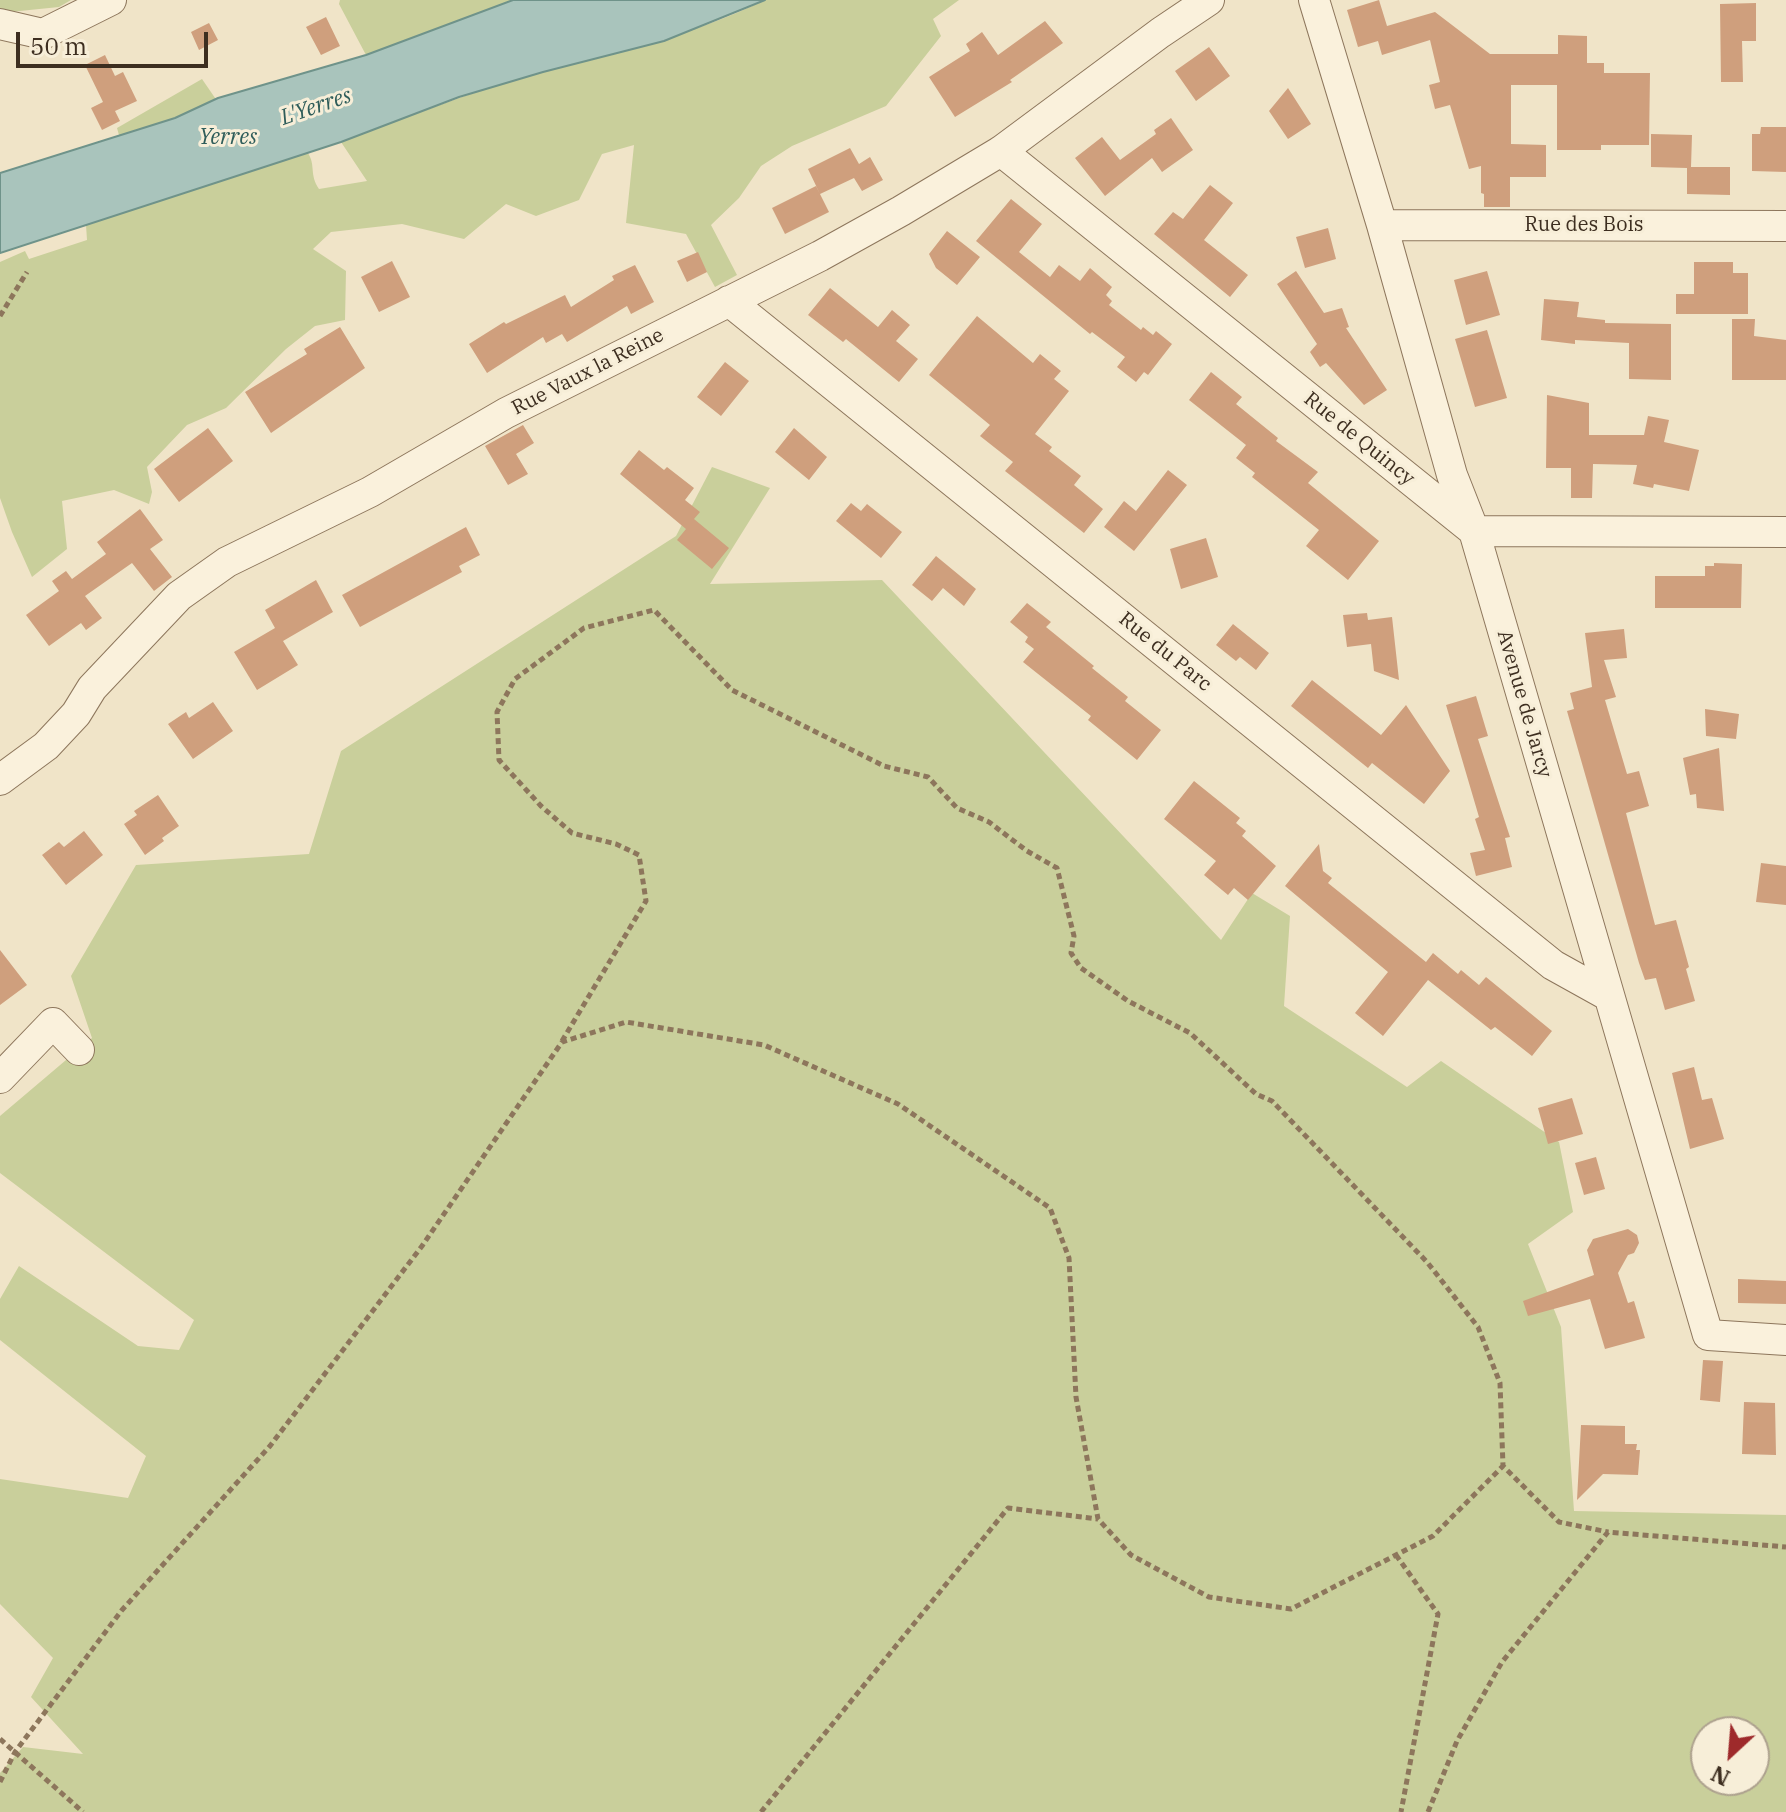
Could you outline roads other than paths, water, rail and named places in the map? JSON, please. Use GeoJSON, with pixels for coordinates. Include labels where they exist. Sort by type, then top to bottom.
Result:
{"type":"FeatureCollection","features":[{"type":"Feature","properties":{"kind":"street"},"geometry":{"type":"LineString","coordinates":[[0,24],[43,34],[111,0]]}},
{"type":"Feature","properties":{"kind":"street","name":"Rue Vaux la Reine"},"geometry":{"type":"LineString","coordinates":[[0,780],[46,746],[76,714],[92,688],[179,596],[227,562],[370,492],[506,413],[833,248],[1001,151],[1209,0]]}},
{"type":"Feature","properties":{"kind":"street","name":"Avenue de Jarcy"},"geometry":{"type":"LineString","coordinates":[[1314,0],[1382,225],[1452,475],[1474,531],[1708,1335],[1786,1340]]}},
{"type":"Feature","properties":{"kind":"street","name":"Rue de Quincy"},"geometry":{"type":"LineString","coordinates":[[1001,151],[1474,531]]}},
{"type":"Feature","properties":{"kind":"street","name":"Rue des Bois"},"geometry":{"type":"LineString","coordinates":[[1382,225],[1786,226]]}},
{"type":"Feature","properties":{"kind":"street","name":"Rue du Parc"},"geometry":{"type":"LineString","coordinates":[[729,301],[1553,965],[1607,995]]}},
{"type":"Feature","properties":{"kind":"street"},"geometry":{"type":"LineString","coordinates":[[1474,531],[1786,532]]}},
{"type":"Feature","properties":{"kind":"street"},"geometry":{"type":"LineString","coordinates":[[0,1078],[53,1023],[79,1050]]}},
{"type":"Feature","properties":{"kind":"water","name":"Yerres"},"geometry":{"type":"Polygon","coordinates":[[[513,0],[765,0],[664,41],[459,97],[341,142],[0,253],[0,173],[175,118],[218,98],[366,55],[513,0]]]}},
{"type":"Feature","properties":{"kind":"water label","name":"L'Yerres"},"geometry":{"type":"Point","coordinates":[316,107]}}]}
